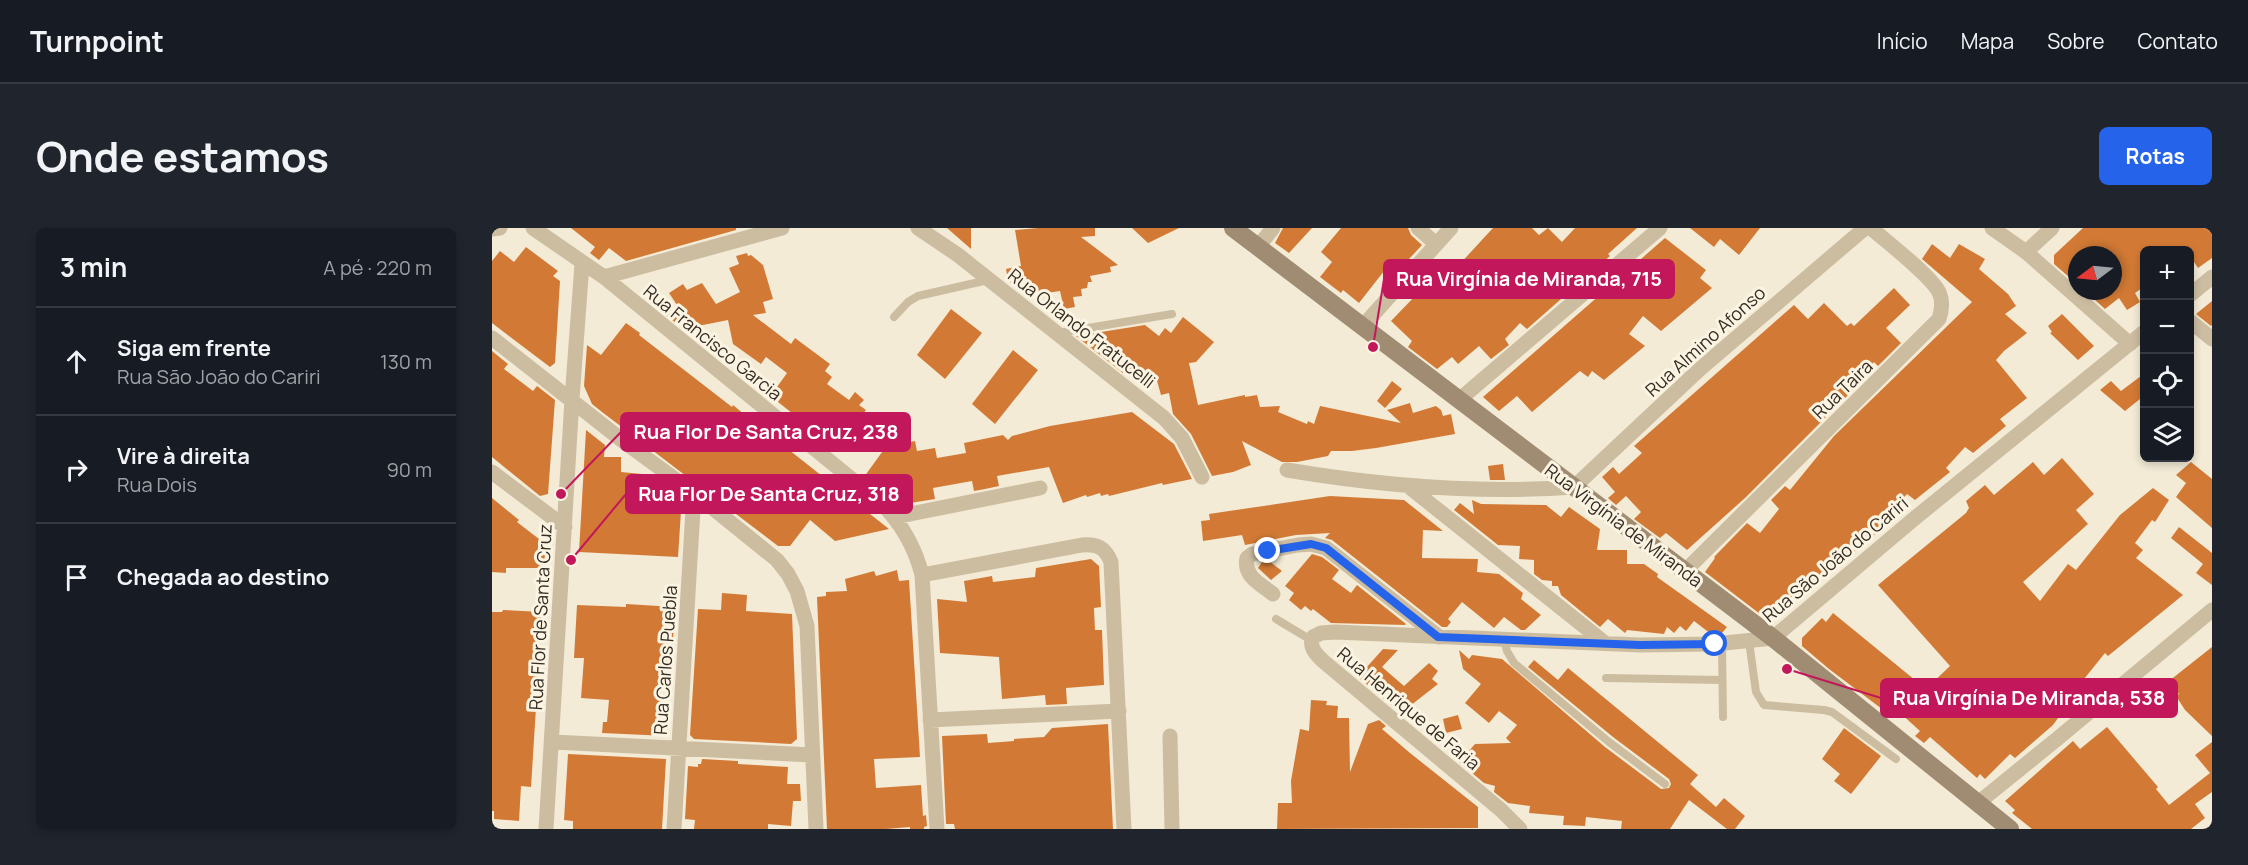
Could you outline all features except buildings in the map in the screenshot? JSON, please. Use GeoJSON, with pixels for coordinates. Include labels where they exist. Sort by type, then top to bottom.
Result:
{"type":"FeatureCollection","features":[{"type":"Feature","properties":{"kind":"street"},"geometry":{"type":"LineString","coordinates":[[492,230],[500,228]]}},
{"type":"Feature","properties":{"kind":"street","name":"Rua Francisco Garcia"},"geometry":{"type":"LineString","coordinates":[[534,228],[582,264],[604,277],[881,503],[896,518],[917,557],[921,575],[937,829]]}},
{"type":"Feature","properties":{"kind":"street"},"geometry":{"type":"LineString","coordinates":[[604,277],[782,228]]}},
{"type":"Feature","properties":{"kind":"street","name":"Rua Orlando Fratucelli"},"geometry":{"type":"LineString","coordinates":[[918,228],[1058,333],[1164,418],[1182,438],[1202,477]]}},
{"type":"Feature","properties":{"kind":"street","name":"Rua Virgínia de Miranda"},"geometry":{"type":"LineString","coordinates":[[1233,228],[1773,638],[2010,829]]}},
{"type":"Feature","properties":{"kind":"street"},"geometry":{"type":"LineString","coordinates":[[1258,247],[1273,228]]}},
{"type":"Feature","properties":{"kind":"street"},"geometry":{"type":"LineString","coordinates":[[1418,228],[1436,244]]}},
{"type":"Feature","properties":{"kind":"street"},"geometry":{"type":"LineString","coordinates":[[1362,327],[1452,228]]}},
{"type":"Feature","properties":{"kind":"street"},"geometry":{"type":"LineString","coordinates":[[1460,400],[1660,228]]}},
{"type":"Feature","properties":{"kind":"street","name":"Rua Almino Afonso"},"geometry":{"type":"LineString","coordinates":[[1574,487],[1701,368],[1865,228]]}},
{"type":"Feature","properties":{"kind":"street","name":"Rua Taira"},"geometry":{"type":"LineString","coordinates":[[1685,571],[1939,319],[1942,300],[1932,282],[1871,228]]}},
{"type":"Feature","properties":{"kind":"street"},"geometry":{"type":"LineString","coordinates":[[1992,228],[2026,252],[2130,344]]}},
{"type":"Feature","properties":{"kind":"street"},"geometry":{"type":"LineString","coordinates":[[2026,252],[2052,228]]}},
{"type":"Feature","properties":{"kind":"street","name":"Rua Flor de Santa Cruz"},"geometry":{"type":"LineString","coordinates":[[546,829],[582,264]]}},
{"type":"Feature","properties":{"kind":"street"},"geometry":{"type":"LineString","coordinates":[[2194,292],[2212,277]]}},
{"type":"Feature","properties":{"kind":"street"},"geometry":{"type":"LineString","coordinates":[[2194,324],[2212,339]]}},
{"type":"Feature","properties":{"kind":"street","name":"Rua São João do Cariri"},"geometry":{"type":"LineString","coordinates":[[1311,640],[1316,635],[1335,632],[1640,645],[1722,644],[1773,638],[1915,518],[2140,336]]}},
{"type":"Feature","properties":{"kind":"street"},"geometry":{"type":"LineString","coordinates":[[492,338],[623,441],[694,493],[777,560],[798,591],[807,626],[816,829]]}},
{"type":"Feature","properties":{"kind":"street"},"geometry":{"type":"LineString","coordinates":[[1287,470],[1379,484],[1408,486],[1503,490],[1574,487]]}},
{"type":"Feature","properties":{"kind":"street"},"geometry":{"type":"LineString","coordinates":[[492,472],[565,527]]}},
{"type":"Feature","properties":{"kind":"street"},"geometry":{"type":"LineString","coordinates":[[1408,486],[1605,643]]}},
{"type":"Feature","properties":{"kind":"street"},"geometry":{"type":"LineString","coordinates":[[896,518],[1040,488]]}},
{"type":"Feature","properties":{"kind":"street","name":"Rua Carlos Puebla"},"geometry":{"type":"LineString","coordinates":[[674,829],[694,493]]}},
{"type":"Feature","properties":{"kind":"street"},"geometry":{"type":"LineString","coordinates":[[921,575],[1082,545],[1093,544],[1104,549],[1111,562],[1124,829]]}},
{"type":"Feature","properties":{"kind":"street"},"geometry":{"type":"LineString","coordinates":[[1273,594],[1247,573],[1245,565],[1249,556],[1298,545],[1318,545],[1346,562],[1438,637]]}},
{"type":"Feature","properties":{"kind":"street"},"geometry":{"type":"LineString","coordinates":[[1977,803],[2058,739],[2212,609]]}},
{"type":"Feature","properties":{"kind":"street","name":"Rua Henrique de Faria"},"geometry":{"type":"LineString","coordinates":[[1311,640],[1313,650],[1323,661],[1501,810],[1520,829]]}},
{"type":"Feature","properties":{"kind":"street"},"geometry":{"type":"LineString","coordinates":[[930,720],[1119,711]]}},
{"type":"Feature","properties":{"kind":"street"},"geometry":{"type":"LineString","coordinates":[[1170,736],[1173,829]]}},
{"type":"Feature","properties":{"kind":"street"},"geometry":{"type":"LineString","coordinates":[[553,742],[812,755]]}},
{"type":"Feature","properties":{"kind":"lane"},"geometry":{"type":"LineString","coordinates":[[894,317],[908,302],[918,296],[988,279]]}},
{"type":"Feature","properties":{"kind":"lane"},"geometry":{"type":"LineString","coordinates":[[1058,333],[1172,314]]}},
{"type":"Feature","properties":{"kind":"lane","name":"Rua Henrique de Faria"},"geometry":{"type":"LineString","coordinates":[[1276,619],[1311,640]]}},
{"type":"Feature","properties":{"kind":"lane"},"geometry":{"type":"LineString","coordinates":[[1504,640],[1514,663],[1609,742],[1665,784]]}},
{"type":"Feature","properties":{"kind":"lane"},"geometry":{"type":"LineString","coordinates":[[1749,641],[1756,692],[1764,705],[1832,712],[1896,759]]}},
{"type":"Feature","properties":{"kind":"lane"},"geometry":{"type":"LineString","coordinates":[[1722,644],[1723,717]]}},
{"type":"Feature","properties":{"kind":"lane"},"geometry":{"type":"LineString","coordinates":[[1606,678],[1722,680]]}},
{"type":"Feature","properties":{"kind":"place","name":"Rua Virgínia de Miranda, 715"},"geometry":{"type":"Point","coordinates":[1373,347]}},
{"type":"Feature","properties":{"kind":"place","name":"Rua Flor De Santa Cruz, 238"},"geometry":{"type":"Point","coordinates":[561,494]}},
{"type":"Feature","properties":{"kind":"place","name":"Rua Flor De Santa Cruz, 318"},"geometry":{"type":"Point","coordinates":[571,560]}},
{"type":"Feature","properties":{"kind":"place","name":"Rua Virgínia De Miranda, 538"},"geometry":{"type":"Point","coordinates":[1787,669]}},
{"type":"Feature","properties":{"kind":"route"},"geometry":{"type":"LineString","coordinates":[[1268,551],[1311,544],[1326,548],[1438,637],[1640,645],[1715,644]]}}]}
